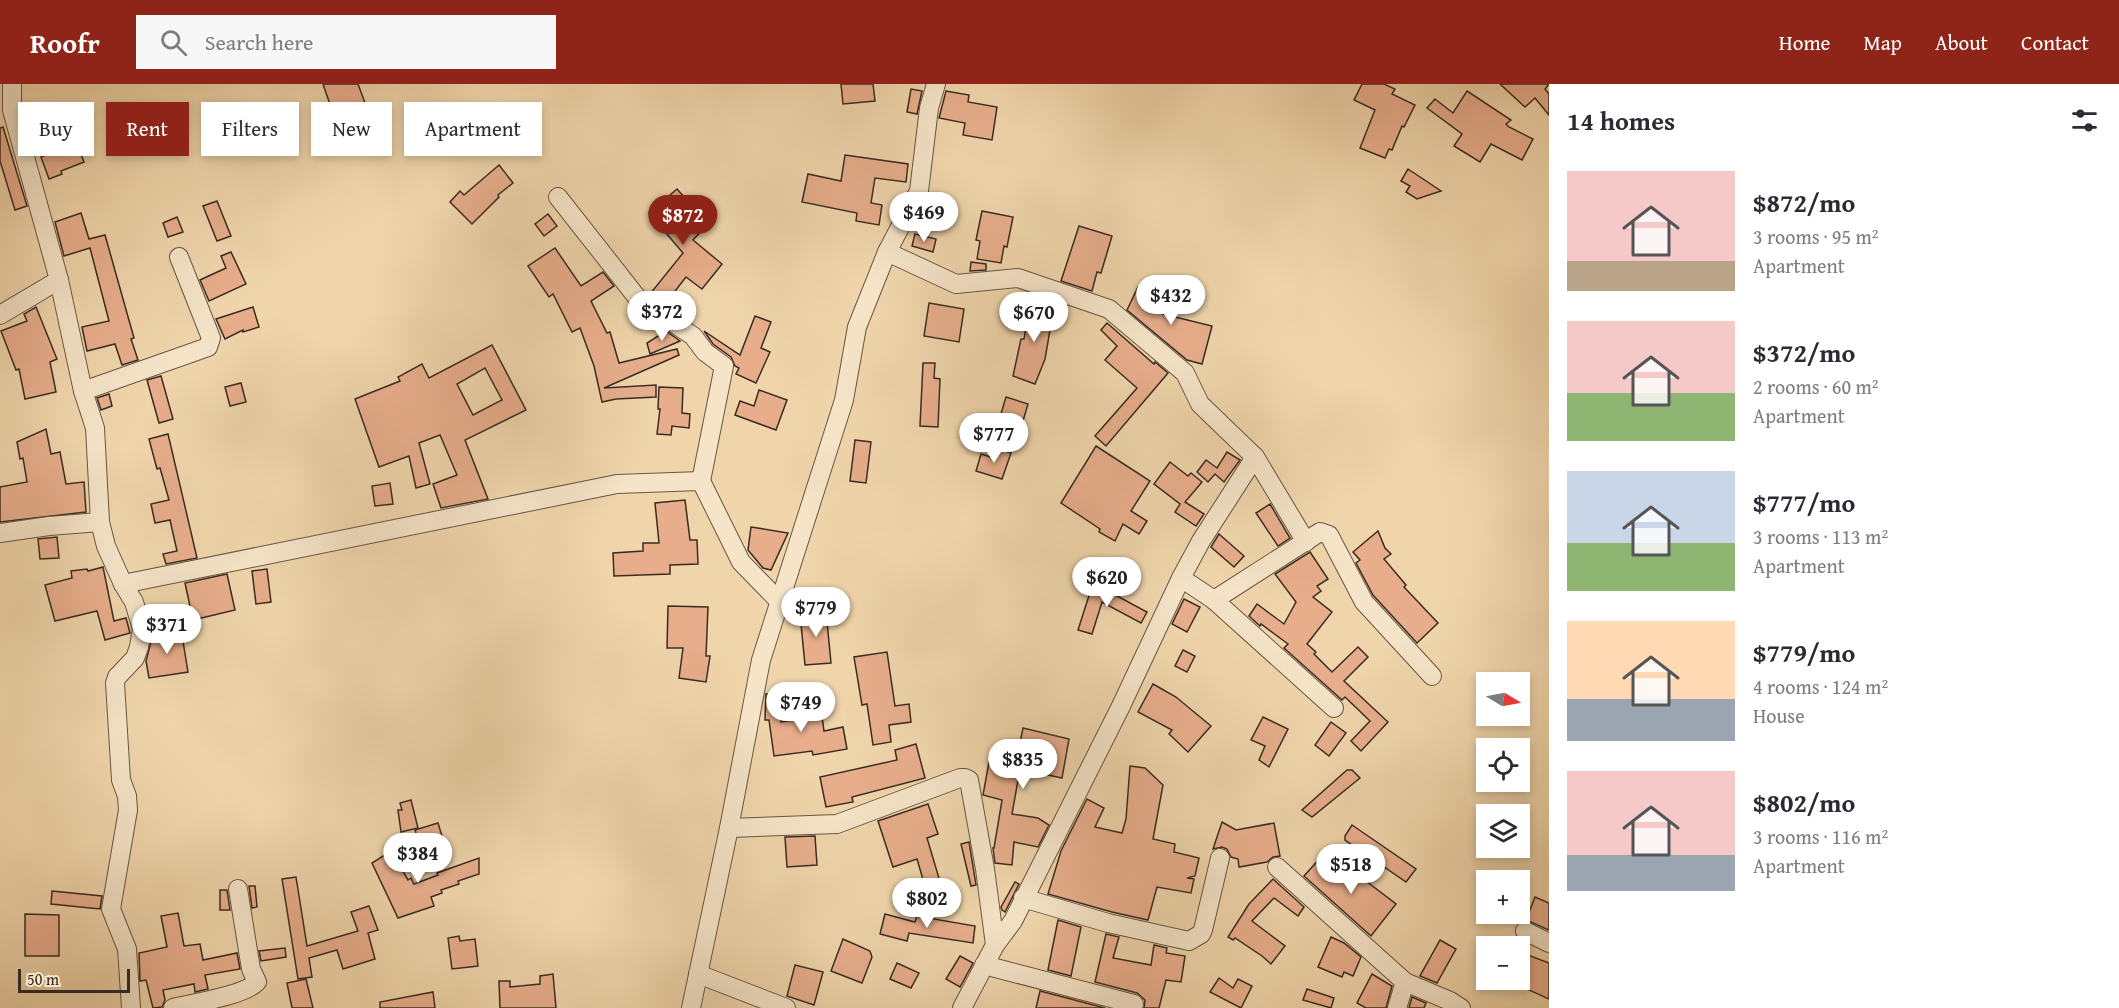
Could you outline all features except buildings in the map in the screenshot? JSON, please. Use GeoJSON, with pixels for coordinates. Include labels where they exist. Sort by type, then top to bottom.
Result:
{"type":"FeatureCollection","features":[{"type":"Feature","properties":{"kind":"street"},"geometry":{"type":"LineString","coordinates":[[12,84],[12,110],[59,280],[83,391],[95,428],[100,522],[106,546],[134,602],[142,629],[140,646],[135,658],[117,676],[115,683],[121,780],[127,796],[128,810],[111,909],[127,949],[131,1008]]}},
{"type":"Feature","properties":{"kind":"street"},"geometry":{"type":"LineString","coordinates":[[691,1008],[761,660],[844,400],[857,327],[886,252],[919,192],[929,108],[936,84]]}},
{"type":"Feature","properties":{"kind":"street"},"geometry":{"type":"LineString","coordinates":[[558,197],[639,300],[693,336],[705,351],[724,366],[701,482],[741,562],[780,602]]}},
{"type":"Feature","properties":{"kind":"street"},"geometry":{"type":"LineString","coordinates":[[886,252],[956,284],[1018,278],[1109,309],[1185,373],[1200,404],[1255,457],[1305,542]]}},
{"type":"Feature","properties":{"kind":"street"},"geometry":{"type":"LineString","coordinates":[[83,391],[208,347],[211,338],[179,258]]}},
{"type":"Feature","properties":{"kind":"street"},"geometry":{"type":"LineString","coordinates":[[0,315],[59,280]]}},
{"type":"Feature","properties":{"kind":"street"},"geometry":{"type":"LineString","coordinates":[[962,1008],[984,965],[1013,921],[1121,706],[1181,578],[1201,541],[1255,457]]}},
{"type":"Feature","properties":{"kind":"street"},"geometry":{"type":"LineString","coordinates":[[123,584],[617,484],[701,482]]}},
{"type":"Feature","properties":{"kind":"street"},"geometry":{"type":"LineString","coordinates":[[0,533],[100,522]]}},
{"type":"Feature","properties":{"kind":"street"},"geometry":{"type":"LineString","coordinates":[[1214,600],[1320,532],[1329,535],[1364,602],[1432,676]]}},
{"type":"Feature","properties":{"kind":"street"},"geometry":{"type":"LineString","coordinates":[[1181,578],[1214,600],[1334,708]]}},
{"type":"Feature","properties":{"kind":"street"},"geometry":{"type":"LineString","coordinates":[[729,828],[837,824],[965,778],[969,780],[996,945]]}},
{"type":"Feature","properties":{"kind":"street"},"geometry":{"type":"LineString","coordinates":[[1023,898],[1108,923],[1189,941],[1201,934],[1203,930],[1220,858]]}},
{"type":"Feature","properties":{"kind":"street"},"geometry":{"type":"LineString","coordinates":[[1277,867],[1405,982],[1450,1000],[1461,1008]]}},
{"type":"Feature","properties":{"kind":"street"},"geometry":{"type":"LineString","coordinates":[[172,1008],[241,992],[257,982],[251,969],[238,889]]}},
{"type":"Feature","properties":{"kind":"street"},"geometry":{"type":"LineString","coordinates":[[1525,931],[1549,943]]}},
{"type":"Feature","properties":{"kind":"street"},"geometry":{"type":"LineString","coordinates":[[984,965],[1134,1004]]}},
{"type":"Feature","properties":{"kind":"street"},"geometry":{"type":"LineString","coordinates":[[698,974],[786,1008]]}},
{"type":"Feature","properties":{"kind":"street"},"geometry":{"type":"LineString","coordinates":[[1397,1008],[1405,982]]}}]}
